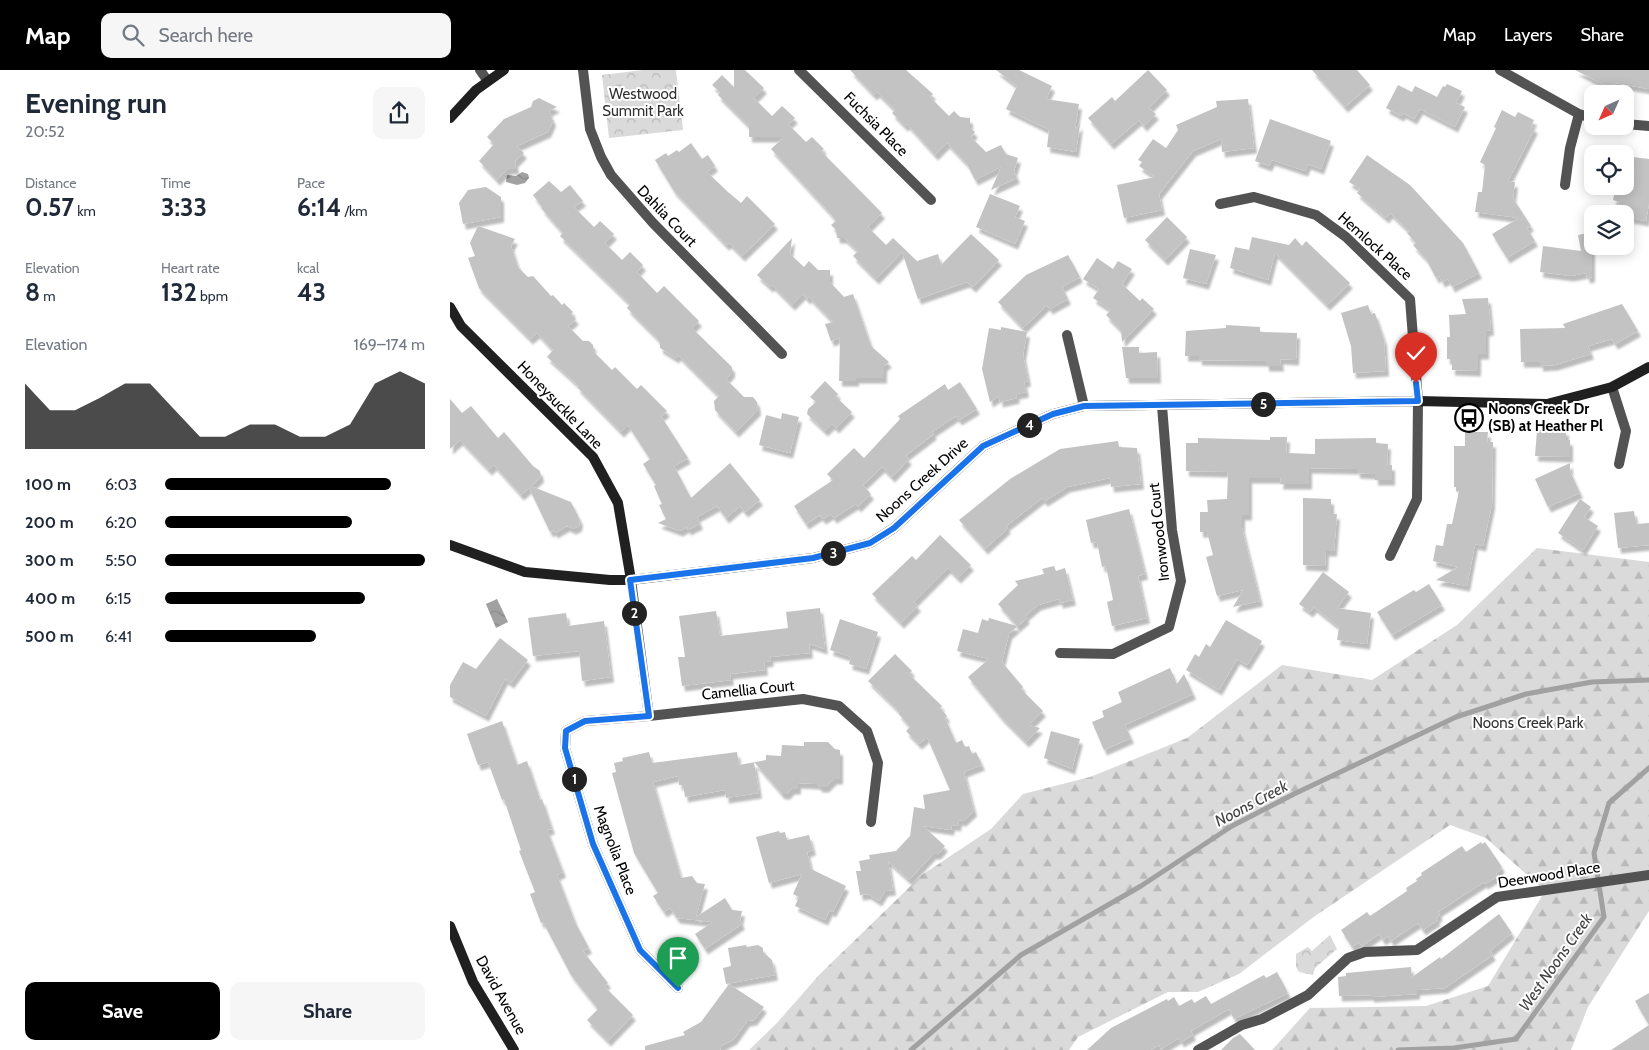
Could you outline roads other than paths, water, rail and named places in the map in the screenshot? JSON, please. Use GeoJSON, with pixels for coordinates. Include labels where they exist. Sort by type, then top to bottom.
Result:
{"type":"FeatureCollection","features":[{"type":"Feature","properties":{"kind":"street"},"geometry":{"type":"LineString","coordinates":[[480,70],[487,80]]}},
{"type":"Feature","properties":{"kind":"street"},"geometry":{"type":"LineString","coordinates":[[450,118],[470,95],[487,80],[504,70]]}},
{"type":"Feature","properties":{"kind":"street","name":"Dahlia Court"},"geometry":{"type":"LineString","coordinates":[[583,70],[590,129],[611,176],[653,223],[782,354]]}},
{"type":"Feature","properties":{"kind":"street","name":"Fuchsia Place"},"geometry":{"type":"LineString","coordinates":[[799,70],[931,200]]}},
{"type":"Feature","properties":{"kind":"street"},"geometry":{"type":"LineString","coordinates":[[1500,70],[1584,116]]}},
{"type":"Feature","properties":{"kind":"street"},"geometry":{"type":"LineString","coordinates":[[1565,185],[1570,148],[1579,114]]}},
{"type":"Feature","properties":{"kind":"street"},"geometry":{"type":"LineString","coordinates":[[1634,125],[1649,126]]}},
{"type":"Feature","properties":{"kind":"street","name":"Hemlock Place"},"geometry":{"type":"LineString","coordinates":[[1220,204],[1254,197],[1316,215],[1346,237],[1410,299],[1418,401],[1417,499],[1390,556]]}},
{"type":"Feature","properties":{"kind":"street","name":"Honeysuckle Lane"},"geometry":{"type":"LineString","coordinates":[[450,307],[461,326],[592,458],[618,503],[649,716]]}},
{"type":"Feature","properties":{"kind":"street"},"geometry":{"type":"LineString","coordinates":[[1067,335],[1084,406]]}},
{"type":"Feature","properties":{"kind":"street","name":"Noons Creek Drive"},"geometry":{"type":"LineString","coordinates":[[450,545],[525,572],[630,580],[813,558],[870,543],[894,528],[983,446],[1053,414],[1084,406],[1418,401],[1547,404],[1612,387],[1649,367]]}},
{"type":"Feature","properties":{"kind":"street"},"geometry":{"type":"LineString","coordinates":[[1612,387],[1626,431],[1619,464]]}},
{"type":"Feature","properties":{"kind":"street","name":"Ironwood Court"},"geometry":{"type":"LineString","coordinates":[[1060,653],[1113,654],[1169,627],[1181,581],[1172,530],[1162,406]]}},
{"type":"Feature","properties":{"kind":"street","name":"Camellia Court"},"geometry":{"type":"LineString","coordinates":[[649,716],[804,699],[839,706],[867,731],[878,763],[871,822]]}},
{"type":"Feature","properties":{"kind":"street","name":"Magnolia Place"},"geometry":{"type":"LineString","coordinates":[[649,716],[585,721],[566,731],[565,748],[593,844],[640,950],[678,988]]}},
{"type":"Feature","properties":{"kind":"street","name":"Deerwood Place"},"geometry":{"type":"LineString","coordinates":[[1198,1050],[1242,1025],[1262,1019],[1308,995],[1348,958],[1356,954],[1417,950],[1491,900],[1504,896],[1648,875]]}},
{"type":"Feature","properties":{"kind":"street","name":"David Avenue"},"geometry":{"type":"LineString","coordinates":[[450,926],[473,982],[514,1050]]}},
{"type":"Feature","properties":{"kind":"water"},"geometry":{"type":"Polygon","coordinates":[[[522,172],[528,174],[529,178],[525,183],[517,185],[506,182],[507,175],[516,176],[522,172]]]}},
{"type":"Feature","properties":{"kind":"water"},"geometry":{"type":"Polygon","coordinates":[[[497,599],[508,622],[496,628],[486,604],[497,599]]]}},
{"type":"Feature","properties":{"kind":"waterway","name":"Noons Creek"},"geometry":{"type":"LineString","coordinates":[[911,1050],[1021,955],[1141,886],[1232,826],[1294,794],[1456,717],[1526,694],[1592,682],[1649,680]]}},
{"type":"Feature","properties":{"kind":"waterway","name":"West Noons Creek"},"geometry":{"type":"LineString","coordinates":[[1398,1050],[1454,1048],[1516,1039],[1604,917],[1594,853],[1609,803],[1649,768]]}},
{"type":"Feature","properties":{"kind":"place","name":"Noons Creek Dr (SB) at Heather Pl"},"geometry":{"type":"Point","coordinates":[1469,418]}},
{"type":"Feature","properties":{"kind":"park label","name":"Westwood Summit Park"},"geometry":{"type":"Point","coordinates":[643,102]}},
{"type":"Feature","properties":{"kind":"park label","name":"Noons Creek Park"},"geometry":{"type":"Point","coordinates":[1528,723]}}]}
